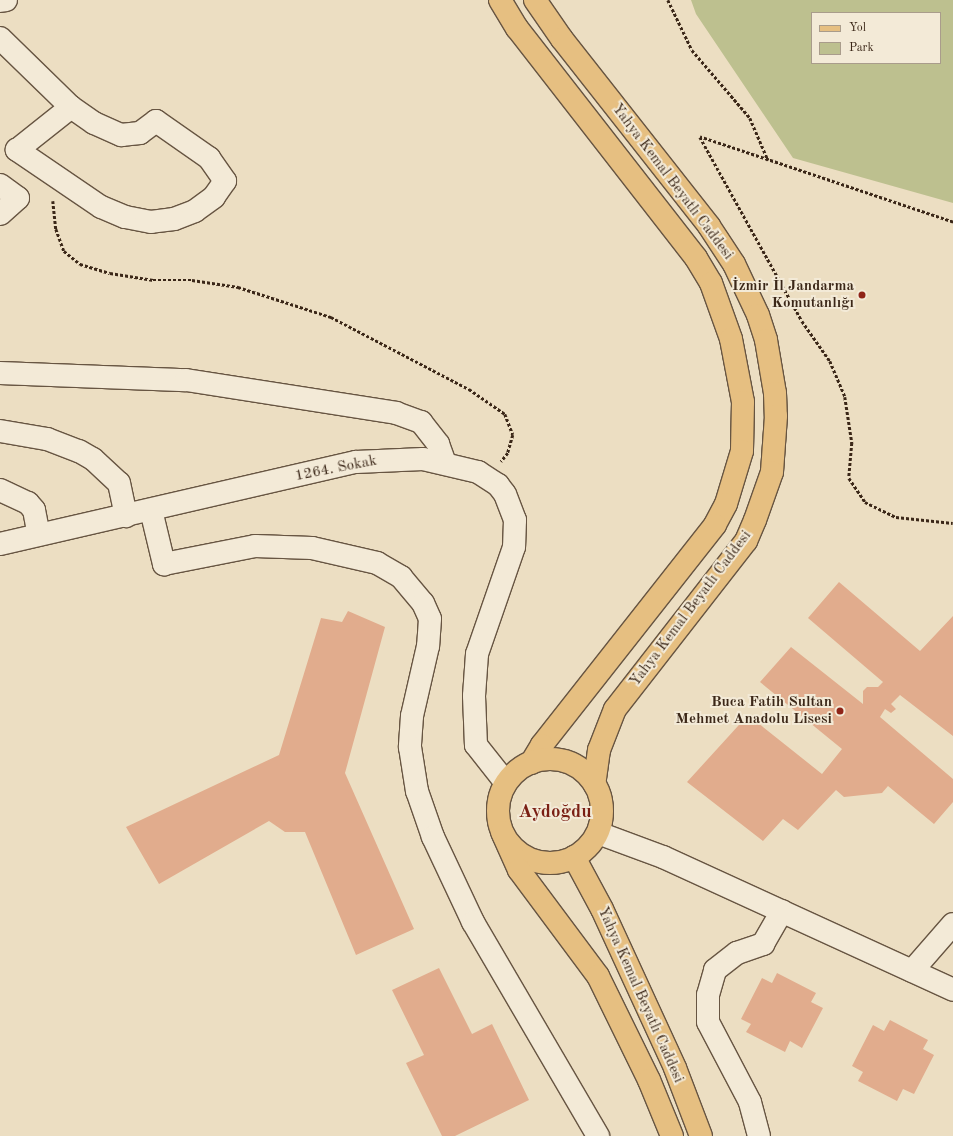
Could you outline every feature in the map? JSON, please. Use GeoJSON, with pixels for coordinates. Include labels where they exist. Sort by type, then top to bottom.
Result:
{"type":"FeatureCollection","features":[{"type":"Feature","properties":{"kind":"main road","name":"Yahya Kemal Beyatlı Caddesi"},"geometry":{"type":"LineString","coordinates":[[500,0],[517,28],[696,258],[711,283],[731,339],[743,402],[742,451],[726,504],[715,524],[542,745],[531,763]]}},
{"type":"Feature","properties":{"kind":"main road","name":"Yahya Kemal Beyatlı Caddesi"},"geometry":{"type":"LineString","coordinates":[[535,0],[562,39],[709,226],[734,264],[758,314],[772,368],[775,393],[776,416],[772,472],[755,520],[746,540],[615,709],[599,750],[594,784]]}},
{"type":"Feature","properties":{"kind":"main road"},"geometry":{"type":"LineString","coordinates":[[548,759],[566,762],[582,770],[594,784],[601,799],[602,816],[598,833],[588,847],[574,857],[558,863],[541,862],[525,857],[511,846],[502,832],[498,816],[499,799],[506,784],[517,772],[531,763],[548,759]]}},
{"type":"Feature","properties":{"kind":"main road","name":"Yahya Kemal Beyatlı Caddesi"},"geometry":{"type":"LineString","coordinates":[[502,832],[518,870],[598,976],[649,1080],[672,1136]]}},
{"type":"Feature","properties":{"kind":"main road","name":"Yahya Kemal Beyatlı Caddesi"},"geometry":{"type":"LineString","coordinates":[[574,857],[602,909],[671,1060],[701,1136]]}},
{"type":"Feature","properties":{"kind":"street"},"geometry":{"type":"LineString","coordinates":[[0,1],[6,0]]}},
{"type":"Feature","properties":{"kind":"street"},"geometry":{"type":"LineString","coordinates":[[0,38],[71,107],[94,123],[121,135],[140,133],[156,121],[209,158],[225,181],[214,197],[195,212],[174,219],[151,222],[125,217],[102,207],[17,150],[71,107]]}},
{"type":"Feature","properties":{"kind":"street"},"geometry":{"type":"LineString","coordinates":[[0,185],[18,198],[0,214]]}},
{"type":"Feature","properties":{"kind":"street"},"geometry":{"type":"LineString","coordinates":[[0,373],[193,381],[396,413],[421,422],[438,444],[445,463]]}},
{"type":"Feature","properties":{"kind":"street"},"geometry":{"type":"LineString","coordinates":[[0,431],[47,439],[79,450],[93,459],[119,483],[126,516]]}},
{"type":"Feature","properties":{"kind":"street","name":"1264. Sokak"},"geometry":{"type":"LineString","coordinates":[[0,544],[356,462],[400,458],[445,463],[478,472],[489,478],[505,494],[511,506],[516,534],[514,547],[477,654],[474,696],[476,745],[506,784]]}},
{"type":"Feature","properties":{"kind":"street"},"geometry":{"type":"LineString","coordinates":[[0,490],[28,503],[34,510],[38,536]]}},
{"type":"Feature","properties":{"kind":"street"},"geometry":{"type":"LineString","coordinates":[[151,510],[164,564],[255,546],[312,548],[377,563],[401,577],[423,603],[430,619],[428,646],[412,716],[410,747],[417,791],[433,837],[473,922],[598,1136]]}},
{"type":"Feature","properties":{"kind":"street"},"geometry":{"type":"LineString","coordinates":[[598,833],[663,857],[953,990]]}},
{"type":"Feature","properties":{"kind":"street"},"geometry":{"type":"LineString","coordinates":[[759,1136],[750,1102],[708,1022],[708,995],[715,970],[737,953],[763,944],[782,912]]}},
{"type":"Feature","properties":{"kind":"street"},"geometry":{"type":"LineString","coordinates":[[912,972],[953,924]]}},
{"type":"Feature","properties":{"kind":"path"},"geometry":{"type":"LineString","coordinates":[[668,0],[692,50],[750,118],[768,160]]}},
{"type":"Feature","properties":{"kind":"path"},"geometry":{"type":"LineString","coordinates":[[953,222],[700,137],[802,321],[830,361],[845,397],[852,443],[849,478],[865,502],[896,517],[953,523]]}},
{"type":"Feature","properties":{"kind":"path"},"geometry":{"type":"LineString","coordinates":[[60,179],[53,201],[56,229],[64,251],[80,264],[110,273],[153,280],[192,280],[238,286],[331,317],[469,389],[490,403],[504,414],[513,435],[508,453],[489,478]]}},
{"type":"Feature","properties":{"kind":"green space"},"geometry":{"type":"Polygon","coordinates":[[[691,0],[953,0],[953,203],[793,158],[696,14],[691,0]]]}},
{"type":"Feature","properties":{"kind":"building","name":"Buca Fatih Sultan Mehmet Anadolu Lisesi"},"geometry":{"type":"Polygon","coordinates":[[[839,582],[920,651],[953,616],[953,736],[900,695],[891,704],[896,709],[891,713],[885,709],[880,717],[953,779],[953,802],[934,824],[888,786],[882,793],[844,797],[836,790],[798,830],[783,819],[763,841],[687,782],[748,715],[822,774],[842,749],[760,682],[791,647],[863,704],[863,691],[867,687],[878,687],[883,682],[808,618],[839,582]]]}},
{"type":"Feature","properties":{"kind":"building"},"geometry":{"type":"Polygon","coordinates":[[[348,611],[385,627],[345,773],[414,929],[356,955],[305,832],[285,832],[269,821],[159,884],[126,827],[279,755],[321,618],[342,622],[348,611]]]}},
{"type":"Feature","properties":{"kind":"building"},"geometry":{"type":"Polygon","coordinates":[[[439,968],[472,1034],[492,1024],[529,1100],[455,1136],[442,1136],[406,1063],[424,1055],[392,990],[439,968]]]}},
{"type":"Feature","properties":{"kind":"building"},"geometry":{"type":"Polygon","coordinates":[[[777,973],[816,993],[811,1002],[823,1008],[802,1048],[790,1041],[785,1052],[746,1032],[751,1024],[741,1019],[762,978],[772,983],[777,973]]]}},
{"type":"Feature","properties":{"kind":"building"},"geometry":{"type":"Polygon","coordinates":[[[890,1020],[928,1040],[923,1049],[934,1055],[914,1094],[903,1089],[897,1101],[858,1081],[863,1072],[852,1066],[873,1025],[884,1031],[890,1020]]]}},
{"type":"Feature","properties":{"kind":"place","name":"İzmir İl Jandarma Komutanlığı"},"geometry":{"type":"Point","coordinates":[862,295]}},
{"type":"Feature","properties":{"kind":"place","name":"Buca Fatih Sultan Mehmet Anadolu Lisesi"},"geometry":{"type":"Point","coordinates":[840,711]}},
{"type":"Feature","properties":{"kind":"district","name":"Aydoğdu"},"geometry":{"type":"Point","coordinates":[555,813]}}]}
